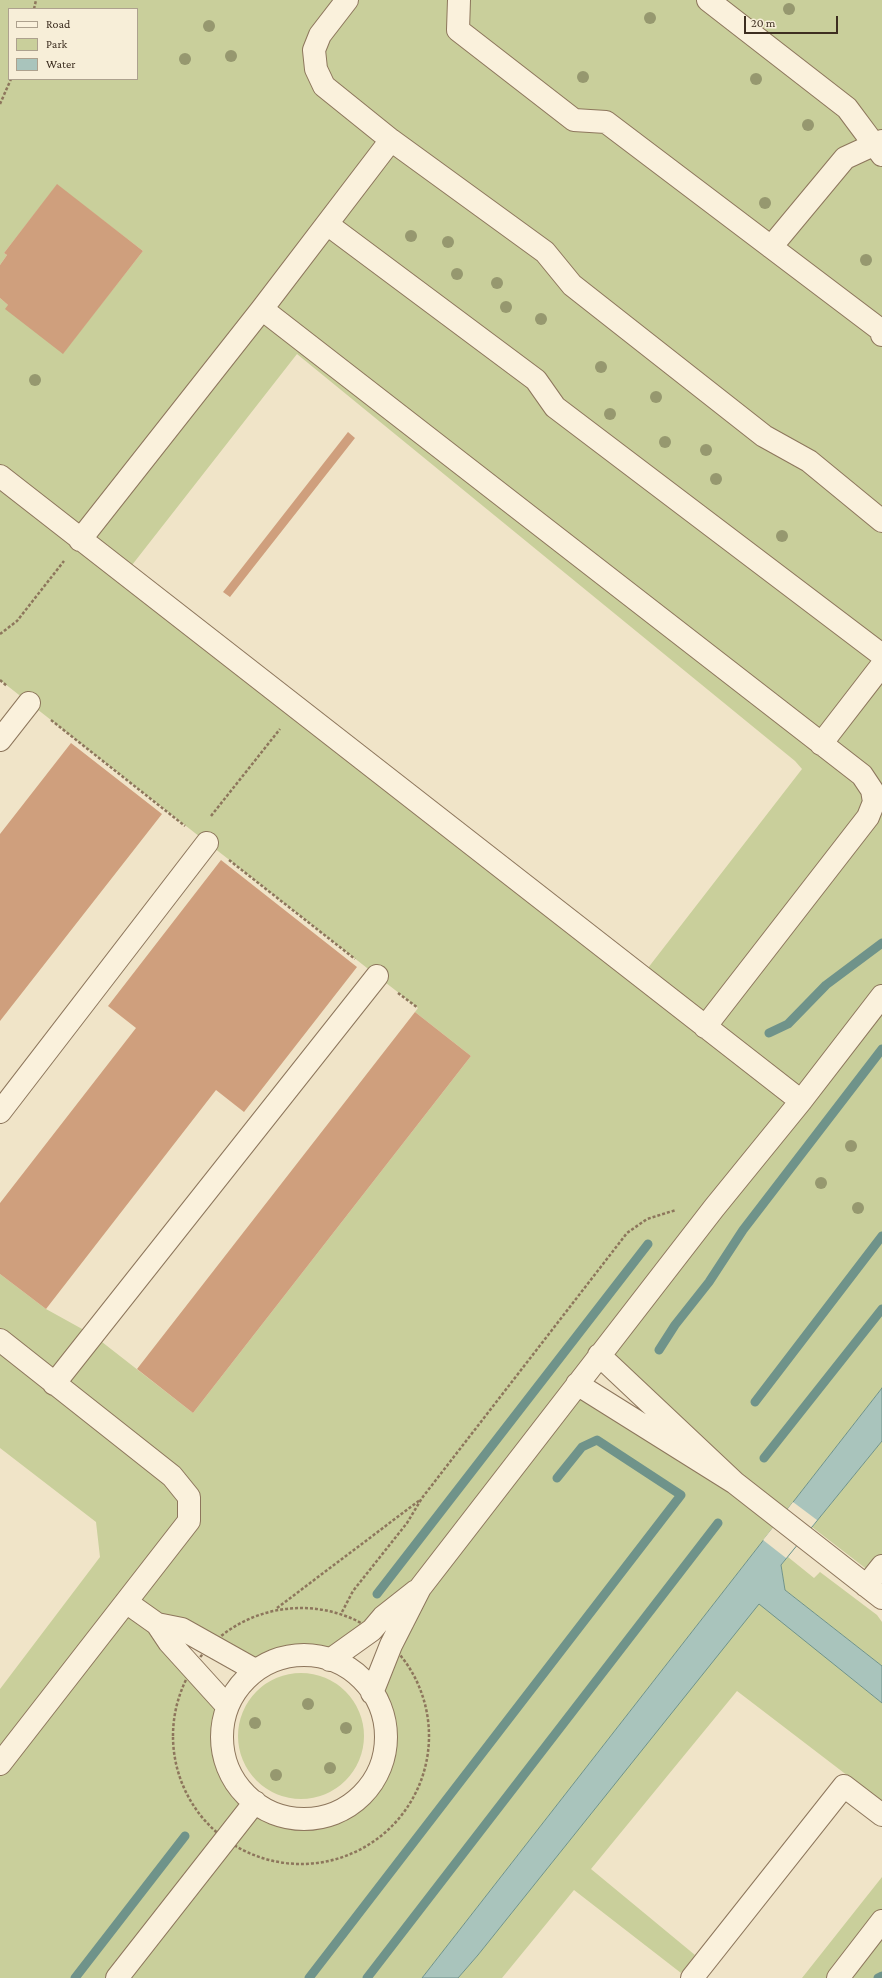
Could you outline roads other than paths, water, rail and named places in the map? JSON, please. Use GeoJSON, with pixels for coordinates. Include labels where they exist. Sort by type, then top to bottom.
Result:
{"type":"FeatureCollection","features":[{"type":"Feature","properties":{"kind":"lane"},"geometry":{"type":"LineString","coordinates":[[348,0],[320,35],[314,50],[316,69],[324,86],[392,140],[545,252],[572,285],[764,436],[810,461],[882,521]]}},
{"type":"Feature","properties":{"kind":"lane"},"geometry":{"type":"LineString","coordinates":[[459,0],[458,30],[574,120],[606,122],[882,331],[882,335]]}},
{"type":"Feature","properties":{"kind":"lane"},"geometry":{"type":"LineString","coordinates":[[708,0],[847,108],[880,147],[845,158],[771,247]]}},
{"type":"Feature","properties":{"kind":"lane"},"geometry":{"type":"LineString","coordinates":[[80,540],[262,309],[392,140]]}},
{"type":"Feature","properties":{"kind":"lane"},"geometry":{"type":"LineString","coordinates":[[327,224],[536,380],[554,407],[882,655]]}},
{"type":"Feature","properties":{"kind":"lane"},"geometry":{"type":"LineString","coordinates":[[262,309],[862,775],[872,790],[874,802],[868,817],[705,1027]]}},
{"type":"Feature","properties":{"kind":"lane"},"geometry":{"type":"LineString","coordinates":[[0,476],[80,540],[801,1101]]}},
{"type":"Feature","properties":{"kind":"lane"},"geometry":{"type":"LineString","coordinates":[[821,744],[882,665]]}},
{"type":"Feature","properties":{"kind":"lane"},"geometry":{"type":"LineString","coordinates":[[0,740],[29,703]]}},
{"type":"Feature","properties":{"kind":"lane"},"geometry":{"type":"LineString","coordinates":[[0,1112],[207,843]]}},
{"type":"Feature","properties":{"kind":"lane"},"geometry":{"type":"LineString","coordinates":[[54,1384],[378,976]]}},
{"type":"Feature","properties":{"kind":"lane"},"geometry":{"type":"LineString","coordinates":[[372,1693],[391,1645],[420,1588],[599,1355],[714,1208],[801,1101],[882,996]]}},
{"type":"Feature","properties":{"kind":"lane"},"geometry":{"type":"LineString","coordinates":[[0,1340],[172,1476],[189,1497],[189,1521],[0,1764]]}},
{"type":"Feature","properties":{"kind":"lane"},"geometry":{"type":"LineString","coordinates":[[599,1355],[735,1483],[874,1592],[882,1566]]}},
{"type":"Feature","properties":{"kind":"lane"},"geometry":{"type":"LineString","coordinates":[[577,1384],[735,1483]]}},
{"type":"Feature","properties":{"kind":"lane"},"geometry":{"type":"LineString","coordinates":[[330,1660],[372,1630],[383,1618],[420,1588]]}},
{"type":"Feature","properties":{"kind":"lane"},"geometry":{"type":"LineString","coordinates":[[126,1602],[157,1624],[169,1642],[227,1706]]}},
{"type":"Feature","properties":{"kind":"lane"},"geometry":{"type":"LineString","coordinates":[[157,1624],[182,1629],[255,1670]]}},
{"type":"Feature","properties":{"kind":"lane"},"geometry":{"type":"LineString","coordinates":[[311,1654],[330,1660],[339,1662],[363,1680],[380,1704],[387,1732],[383,1762],[369,1788],[347,1808],[320,1818],[290,1818],[262,1808],[240,1790],[225,1764],[221,1735],[227,1706],[238,1686],[255,1670],[281,1658],[311,1654]]}},
{"type":"Feature","properties":{"kind":"lane"},"geometry":{"type":"LineString","coordinates":[[692,1978],[844,1786],[882,1815]]}},
{"type":"Feature","properties":{"kind":"lane"},"geometry":{"type":"LineString","coordinates":[[116,1978],[255,1802]]}},
{"type":"Feature","properties":{"kind":"lane"},"geometry":{"type":"LineString","coordinates":[[838,1978],[882,1921]]}},
{"type":"Feature","properties":{"kind":"water"},"geometry":{"type":"Polygon","coordinates":[[[882,1388],[882,1441],[781,1565],[785,1590],[882,1666],[882,1703],[759,1604],[458,1978],[422,1978],[882,1388]]]}},
{"type":"Feature","properties":{"kind":"waterway"},"geometry":{"type":"LineString","coordinates":[[769,1033],[788,1024],[826,985],[882,943]]}},
{"type":"Feature","properties":{"kind":"waterway"},"geometry":{"type":"LineString","coordinates":[[659,1350],[675,1325],[709,1282],[743,1230],[882,1049]]}},
{"type":"Feature","properties":{"kind":"waterway"},"geometry":{"type":"LineString","coordinates":[[755,1402],[882,1236]]}},
{"type":"Feature","properties":{"kind":"waterway"},"geometry":{"type":"LineString","coordinates":[[377,1594],[648,1244]]}},
{"type":"Feature","properties":{"kind":"waterway"},"geometry":{"type":"LineString","coordinates":[[764,1458],[882,1309]]}},
{"type":"Feature","properties":{"kind":"waterway"},"geometry":{"type":"LineString","coordinates":[[309,1978],[681,1495],[597,1440],[582,1447],[557,1478]]}},
{"type":"Feature","properties":{"kind":"waterway"},"geometry":{"type":"LineString","coordinates":[[367,1978],[718,1523]]}},
{"type":"Feature","properties":{"kind":"waterway"},"geometry":{"type":"LineString","coordinates":[[75,1978],[185,1836]]}},
{"type":"Feature","properties":{"kind":"waterway"},"geometry":{"type":"LineString","coordinates":[[878,1978],[882,1976]]}}]}
